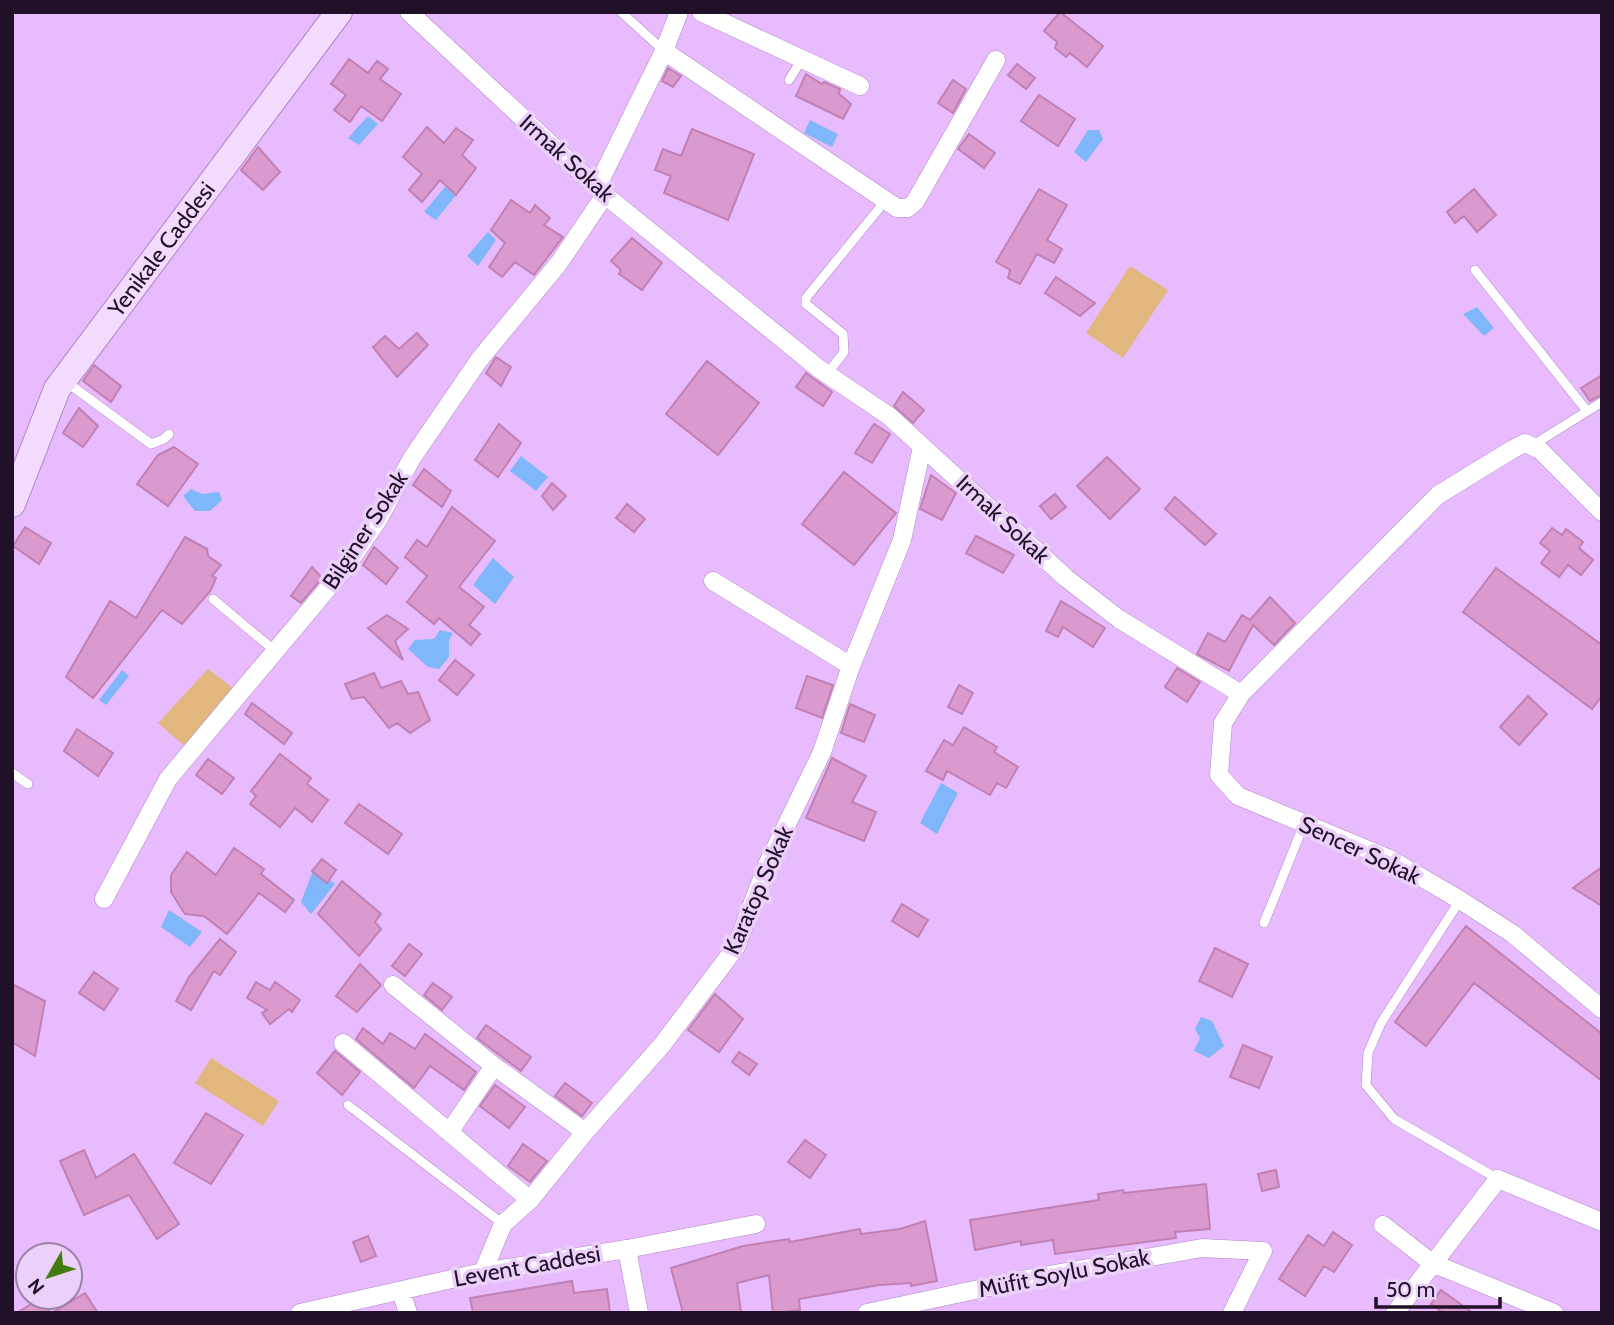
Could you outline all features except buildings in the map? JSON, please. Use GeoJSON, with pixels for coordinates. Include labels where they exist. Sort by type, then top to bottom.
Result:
{"type":"FeatureCollection","features":[{"type":"Feature","properties":{"kind":"street","name":"Yenikale Caddesi"},"geometry":{"type":"LineString","coordinates":[[12,504],[57,389],[339,12]]}},
{"type":"Feature","properties":{"kind":"street","name":"Irmak Sokak"},"geometry":{"type":"LineString","coordinates":[[409,12],[601,191],[827,374],[889,416],[1066,578],[1119,619],[1241,694]]}},
{"type":"Feature","properties":{"kind":"street","name":"Bilginer Sokak"},"geometry":{"type":"LineString","coordinates":[[104,899],[167,779],[344,569],[378,520],[412,458],[471,371],[559,263],[601,191],[679,12]]}},
{"type":"Feature","properties":{"kind":"street"},"geometry":{"type":"LineString","coordinates":[[701,12],[860,86]]}},
{"type":"Feature","properties":{"kind":"street"},"geometry":{"type":"LineString","coordinates":[[664,51],[897,208],[908,208],[915,202],[996,60]]}},
{"type":"Feature","properties":{"kind":"street"},"geometry":{"type":"LineString","coordinates":[[1241,694],[1438,495],[1513,449],[1525,443],[1533,446],[1602,512]]}},
{"type":"Feature","properties":{"kind":"street","name":"Karatop Sokak"},"geometry":{"type":"LineString","coordinates":[[483,1272],[503,1224],[530,1200],[670,1035],[736,947],[768,863],[822,752],[851,666],[902,541],[922,447]]}},
{"type":"Feature","properties":{"kind":"street"},"geometry":{"type":"LineString","coordinates":[[713,581],[851,666]]}},
{"type":"Feature","properties":{"kind":"street","name":"Sencer Sokak"},"geometry":{"type":"LineString","coordinates":[[1241,694],[1223,723],[1219,775],[1238,796],[1390,859],[1513,934],[1602,1009]]}},
{"type":"Feature","properties":{"kind":"street"},"geometry":{"type":"LineString","coordinates":[[393,985],[494,1066],[585,1132]]}},
{"type":"Feature","properties":{"kind":"street"},"geometry":{"type":"LineString","coordinates":[[343,1043],[530,1200]]}},
{"type":"Feature","properties":{"kind":"street"},"geometry":{"type":"LineString","coordinates":[[450,1131],[494,1066]]}},
{"type":"Feature","properties":{"kind":"street"},"geometry":{"type":"LineString","coordinates":[[1395,1313],[1498,1179],[1602,1222]]}},
{"type":"Feature","properties":{"kind":"street","name":"Levent Caddesi"},"geometry":{"type":"LineString","coordinates":[[300,1313],[483,1272],[626,1249],[755,1224]]}},
{"type":"Feature","properties":{"kind":"street"},"geometry":{"type":"LineString","coordinates":[[1382,1225],[1432,1263],[1554,1313]]}},
{"type":"Feature","properties":{"kind":"street","name":"Müfit Soylu Sokak"},"geometry":{"type":"LineString","coordinates":[[867,1313],[1026,1279],[1202,1248],[1263,1251],[1232,1313]]}},
{"type":"Feature","properties":{"kind":"street"},"geometry":{"type":"LineString","coordinates":[[626,1249],[639,1313]]}},
{"type":"Feature","properties":{"kind":"street"},"geometry":{"type":"LineString","coordinates":[[401,1291],[408,1313]]}},
{"type":"Feature","properties":{"kind":"lane"},"geometry":{"type":"LineString","coordinates":[[621,12],[664,51]]}},
{"type":"Feature","properties":{"kind":"lane"},"geometry":{"type":"LineString","coordinates":[[789,80],[802,59]]}},
{"type":"Feature","properties":{"kind":"lane"},"geometry":{"type":"LineString","coordinates":[[827,374],[844,352],[843,334],[806,304],[806,298],[886,200]]}},
{"type":"Feature","properties":{"kind":"lane"},"geometry":{"type":"LineString","coordinates":[[1475,271],[1587,411]]}},
{"type":"Feature","properties":{"kind":"lane"},"geometry":{"type":"LineString","coordinates":[[64,380],[151,444],[164,439],[169,433]]}},
{"type":"Feature","properties":{"kind":"lane"},"geometry":{"type":"LineString","coordinates":[[1533,446],[1602,402]]}},
{"type":"Feature","properties":{"kind":"lane"},"geometry":{"type":"LineString","coordinates":[[213,599],[275,651]]}},
{"type":"Feature","properties":{"kind":"lane"},"geometry":{"type":"LineString","coordinates":[[12,773],[28,784]]}},
{"type":"Feature","properties":{"kind":"lane"},"geometry":{"type":"LineString","coordinates":[[1264,923],[1304,824]]}},
{"type":"Feature","properties":{"kind":"lane"},"geometry":{"type":"LineString","coordinates":[[1460,900],[1381,1023],[1368,1053],[1366,1085],[1394,1119],[1498,1179]]}},
{"type":"Feature","properties":{"kind":"lane"},"geometry":{"type":"LineString","coordinates":[[348,1105],[503,1224]]}},
{"type":"Feature","properties":{"kind":"shaded area"},"geometry":{"type":"Polygon","coordinates":[[[1130,266],[1168,290],[1123,358],[1086,333],[1130,266]]]}},
{"type":"Feature","properties":{"kind":"shaded area"},"geometry":{"type":"Polygon","coordinates":[[[208,669],[238,692],[187,748],[158,723],[208,669]]]}},
{"type":"Feature","properties":{"kind":"shaded area"},"geometry":{"type":"Polygon","coordinates":[[[211,1058],[279,1101],[263,1126],[195,1083],[211,1058]]]}},
{"type":"Feature","properties":{"kind":"water"},"geometry":{"type":"Polygon","coordinates":[[[368,116],[378,124],[359,145],[348,138],[368,116]]]}},
{"type":"Feature","properties":{"kind":"water"},"geometry":{"type":"Polygon","coordinates":[[[810,120],[838,134],[832,147],[804,133],[810,120]]]}},
{"type":"Feature","properties":{"kind":"water"},"geometry":{"type":"Polygon","coordinates":[[[1088,130],[1099,130],[1103,139],[1086,162],[1074,152],[1088,130]]]}},
{"type":"Feature","properties":{"kind":"water"},"geometry":{"type":"Polygon","coordinates":[[[445,187],[456,195],[436,220],[424,212],[445,187]]]}},
{"type":"Feature","properties":{"kind":"water"},"geometry":{"type":"Polygon","coordinates":[[[488,232],[496,240],[478,266],[467,256],[488,232]]]}},
{"type":"Feature","properties":{"kind":"water"},"geometry":{"type":"Polygon","coordinates":[[[1477,307],[1494,328],[1484,336],[1463,314],[1477,307]]]}},
{"type":"Feature","properties":{"kind":"water"},"geometry":{"type":"Polygon","coordinates":[[[521,456],[548,477],[536,491],[510,471],[521,456]]]}},
{"type":"Feature","properties":{"kind":"water"},"geometry":{"type":"Polygon","coordinates":[[[191,489],[202,494],[219,492],[222,500],[210,511],[195,511],[183,496],[191,489]]]}},
{"type":"Feature","properties":{"kind":"water"},"geometry":{"type":"Polygon","coordinates":[[[493,558],[514,577],[495,604],[473,585],[493,558]]]}},
{"type":"Feature","properties":{"kind":"water"},"geometry":{"type":"Polygon","coordinates":[[[440,630],[453,633],[449,640],[449,657],[439,669],[428,667],[408,649],[415,640],[434,639],[440,630]]]}},
{"type":"Feature","properties":{"kind":"water"},"geometry":{"type":"Polygon","coordinates":[[[122,670],[129,676],[106,705],[99,700],[122,670]]]}},
{"type":"Feature","properties":{"kind":"water"},"geometry":{"type":"Polygon","coordinates":[[[941,783],[958,793],[937,834],[920,823],[941,783]]]}},
{"type":"Feature","properties":{"kind":"water"},"geometry":{"type":"Polygon","coordinates":[[[314,868],[335,884],[311,914],[301,902],[314,868]]]}},
{"type":"Feature","properties":{"kind":"water"},"geometry":{"type":"Polygon","coordinates":[[[169,910],[202,932],[190,947],[161,927],[169,910]]]}},
{"type":"Feature","properties":{"kind":"water"},"geometry":{"type":"Polygon","coordinates":[[[1201,1017],[1212,1021],[1224,1046],[1209,1058],[1194,1051],[1200,1038],[1195,1029],[1201,1017]]]}}]}
